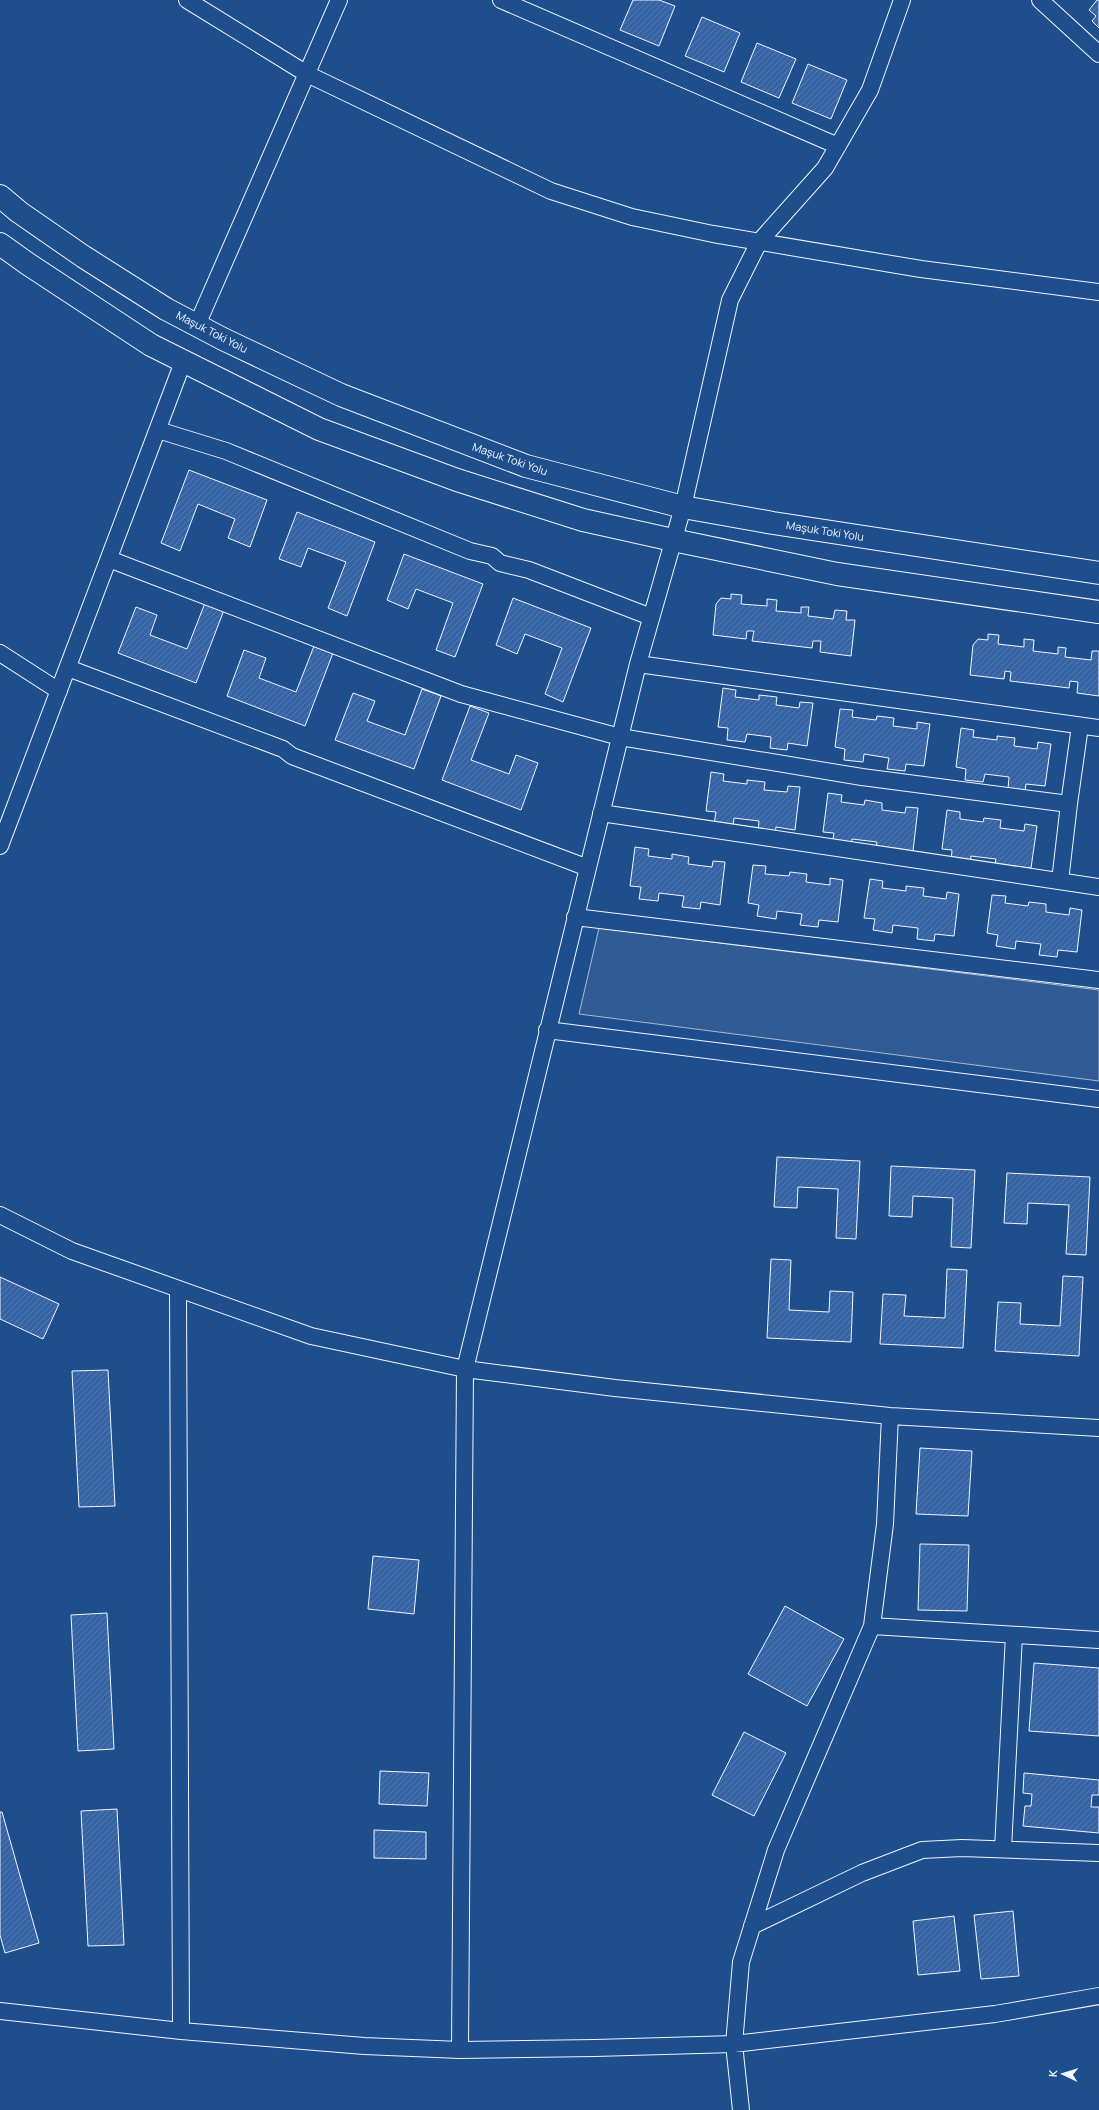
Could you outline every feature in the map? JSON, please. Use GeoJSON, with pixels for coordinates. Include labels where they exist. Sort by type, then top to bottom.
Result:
{"type":"FeatureCollection","features":[{"type":"Feature","properties":{"kind":"main road","name":"Maşuk Toki Yolu"},"geometry":{"type":"LineString","coordinates":[[0,196],[19,212],[84,257],[166,309],[197,325],[341,395],[526,466],[683,507],[773,523],[1099,573]]}},
{"type":"Feature","properties":{"kind":"main road"},"geometry":{"type":"LineString","coordinates":[[0,244],[151,346],[319,429],[457,480],[583,520],[837,574],[1099,612]]}},
{"type":"Feature","properties":{"kind":"street"},"geometry":{"type":"LineString","coordinates":[[187,0],[307,74],[551,191],[632,217],[759,242],[921,269],[1099,292]]}},
{"type":"Feature","properties":{"kind":"street"},"geometry":{"type":"LineString","coordinates":[[197,325],[339,0]]}},
{"type":"Feature","properties":{"kind":"street"},"geometry":{"type":"LineString","coordinates":[[501,0],[838,146]]}},
{"type":"Feature","properties":{"kind":"street"},"geometry":{"type":"LineString","coordinates":[[460,2050],[465,1369],[638,664],[683,507],[730,300],[759,242],[825,168],[838,146],[870,90],[902,0]]}},
{"type":"Feature","properties":{"kind":"street"},"geometry":{"type":"LineString","coordinates":[[1040,0],[1099,54]]}},
{"type":"Feature","properties":{"kind":"street"},"geometry":{"type":"LineString","coordinates":[[0,846],[3,826],[68,668],[183,362]]}},
{"type":"Feature","properties":{"kind":"street"},"geometry":{"type":"LineString","coordinates":[[158,430],[226,451],[470,551],[492,556],[500,563],[528,570],[651,617]]}},
{"type":"Feature","properties":{"kind":"street"},"geometry":{"type":"LineString","coordinates":[[109,559],[461,694],[620,737],[862,777],[1069,804]]}},
{"type":"Feature","properties":{"kind":"street"},"geometry":{"type":"LineString","coordinates":[[0,653],[59,691]]}},
{"type":"Feature","properties":{"kind":"street"},"geometry":{"type":"LineString","coordinates":[[638,664],[1099,728]]}},
{"type":"Feature","properties":{"kind":"street"},"geometry":{"type":"LineString","coordinates":[[68,668],[283,749],[292,756],[588,868]]}},
{"type":"Feature","properties":{"kind":"street"},"geometry":{"type":"LineString","coordinates":[[1060,881],[1080,726]]}},
{"type":"Feature","properties":{"kind":"street"},"geometry":{"type":"LineString","coordinates":[[601,813],[1099,887]]}},
{"type":"Feature","properties":{"kind":"street"},"geometry":{"type":"LineString","coordinates":[[575,916],[1099,980]]}},
{"type":"Feature","properties":{"kind":"street"},"geometry":{"type":"LineString","coordinates":[[547,1030],[1099,1100]]}},
{"type":"Feature","properties":{"kind":"street"},"geometry":{"type":"LineString","coordinates":[[0,1215],[72,1251],[311,1336],[465,1369],[615,1388],[890,1416],[1099,1428]]}},
{"type":"Feature","properties":{"kind":"street"},"geometry":{"type":"LineString","coordinates":[[178,1289],[181,2031]]}},
{"type":"Feature","properties":{"kind":"street"},"geometry":{"type":"LineString","coordinates":[[741,2110],[734,2044],[741,1962],[776,1850],[872,1626],[884,1524],[890,1416]]}},
{"type":"Feature","properties":{"kind":"street"},"geometry":{"type":"LineString","coordinates":[[872,1626],[1099,1640]]}},
{"type":"Feature","properties":{"kind":"street"},"geometry":{"type":"LineString","coordinates":[[1003,1849],[1014,1635]]}},
{"type":"Feature","properties":{"kind":"street"},"geometry":{"type":"LineString","coordinates":[[752,1926],[862,1873],[922,1850],[962,1848],[1099,1853]]}},
{"type":"Feature","properties":{"kind":"street"},"geometry":{"type":"LineString","coordinates":[[0,2011],[181,2031],[364,2046],[460,2050],[734,2044],[995,2014],[1099,1996]]}},
{"type":"Feature","properties":{"kind":"shaded area"},"geometry":{"type":"Polygon","coordinates":[[[599,928],[1099,990],[1099,1081],[579,1014],[599,928]]]}},
{"type":"Feature","properties":{"kind":"building"},"geometry":{"type":"Polygon","coordinates":[[[633,0],[659,0],[675,6],[659,46],[620,30],[633,0]]]}},
{"type":"Feature","properties":{"kind":"building"},"geometry":{"type":"Polygon","coordinates":[[[1097,0],[1099,0],[1099,28],[1092,21],[1096,16],[1089,10],[1097,0]]]}},
{"type":"Feature","properties":{"kind":"building"},"geometry":{"type":"Polygon","coordinates":[[[702,17],[740,33],[724,72],[685,56],[702,17]]]}},
{"type":"Feature","properties":{"kind":"building"},"geometry":{"type":"Polygon","coordinates":[[[757,43],[796,59],[779,98],[741,82],[757,43]]]}},
{"type":"Feature","properties":{"kind":"building"},"geometry":{"type":"Polygon","coordinates":[[[808,64],[847,80],[831,119],[792,103],[808,64]]]}},
{"type":"Feature","properties":{"kind":"building"},"geometry":{"type":"Polygon","coordinates":[[[189,470],[267,500],[250,547],[228,538],[235,519],[198,504],[180,551],[161,543],[189,470]]]}},
{"type":"Feature","properties":{"kind":"building"},"geometry":{"type":"Polygon","coordinates":[[[297,512],[375,542],[347,616],[328,608],[346,562],[308,548],[301,567],[279,559],[297,512]]]}},
{"type":"Feature","properties":{"kind":"building"},"geometry":{"type":"Polygon","coordinates":[[[404,554],[483,584],[455,657],[436,650],[453,603],[416,589],[408,609],[387,600],[404,554]]]}},
{"type":"Feature","properties":{"kind":"building"},"geometry":{"type":"Polygon","coordinates":[[[731,594],[742,595],[741,604],[767,606],[767,599],[777,600],[776,611],[801,613],[801,607],[809,607],[808,616],[833,619],[835,610],[847,611],[846,620],[855,620],[851,656],[820,652],[821,641],[813,641],[812,648],[752,641],[754,631],[747,631],[746,639],[713,635],[716,604],[721,598],[731,599],[731,594]]]}},
{"type":"Feature","properties":{"kind":"building"},"geometry":{"type":"Polygon","coordinates":[[[513,598],[591,628],[563,702],[545,694],[562,648],[525,634],[517,654],[496,645],[513,598]]]}},
{"type":"Feature","properties":{"kind":"building"},"geometry":{"type":"Polygon","coordinates":[[[205,603],[224,610],[196,683],[118,653],[136,607],[157,615],[150,635],[187,649],[205,603]]]}},
{"type":"Feature","properties":{"kind":"building"},"geometry":{"type":"Polygon","coordinates":[[[988,634],[999,635],[998,644],[1024,647],[1024,639],[1034,640],[1033,651],[1058,654],[1058,647],[1066,648],[1065,657],[1091,660],[1092,651],[1099,651],[1099,696],[1077,693],[1078,682],[1070,681],[1069,688],[1010,681],[1011,672],[1005,671],[1004,679],[970,675],[973,645],[978,639],[988,640],[988,634]]]}},
{"type":"Feature","properties":{"kind":"building"},"geometry":{"type":"Polygon","coordinates":[[[314,646],[333,653],[305,726],[227,696],[244,650],[266,658],[259,678],[296,692],[314,646]]]}},
{"type":"Feature","properties":{"kind":"building"},"geometry":{"type":"Polygon","coordinates":[[[723,688],[736,690],[735,697],[759,700],[759,695],[777,697],[776,705],[799,708],[800,702],[813,703],[807,746],[788,743],[787,750],[770,748],[771,737],[747,734],[745,742],[727,740],[728,728],[718,727],[723,688]]]}},
{"type":"Feature","properties":{"kind":"building"},"geometry":{"type":"Polygon","coordinates":[[[422,689],[441,696],[414,769],[335,740],[353,693],[375,701],[367,721],[405,735],[422,689]]]}},
{"type":"Feature","properties":{"kind":"building"},"geometry":{"type":"Polygon","coordinates":[[[470,706],[489,713],[471,760],[509,774],[516,755],[538,763],[521,810],[442,780],[470,706]]]}},
{"type":"Feature","properties":{"kind":"building"},"geometry":{"type":"Polygon","coordinates":[[[840,709],[853,710],[852,717],[876,720],[877,716],[894,718],[893,726],[917,729],[917,722],[930,724],[924,766],[906,764],[905,771],[887,769],[889,758],[864,754],[863,762],[844,760],[845,749],[835,747],[840,709]]]}},
{"type":"Feature","properties":{"kind":"building"},"geometry":{"type":"Polygon","coordinates":[[[961,728],[974,730],[973,737],[997,740],[997,736],[1015,738],[1014,746],[1037,749],[1038,742],[1051,744],[1045,786],[1026,784],[1025,791],[1008,789],[1009,777],[985,774],[983,782],[965,780],[966,769],[956,767],[961,728]]]}},
{"type":"Feature","properties":{"kind":"building"},"geometry":{"type":"Polygon","coordinates":[[[711,772],[724,774],[723,781],[747,784],[747,780],[765,782],[764,790],[787,792],[788,786],[800,787],[795,830],[776,827],[775,835],[758,832],[759,821],[734,818],[733,826],[714,824],[716,812],[706,811],[711,772]]]}},
{"type":"Feature","properties":{"kind":"building"},"geometry":{"type":"Polygon","coordinates":[[[828,793],[842,795],[841,802],[864,805],[865,800],[882,803],[882,810],[905,813],[906,807],[918,808],[913,851],[894,848],[893,855],[875,853],[877,842],[852,839],[851,847],[832,845],[834,833],[823,832],[828,793]]]}},
{"type":"Feature","properties":{"kind":"building"},"geometry":{"type":"Polygon","coordinates":[[[947,810],[960,812],[960,819],[983,822],[984,818],[1001,820],[1000,828],[1024,831],[1025,824],[1037,826],[1031,868],[1013,866],[1012,873],[994,870],[996,859],[971,856],[970,864],[951,862],[952,850],[942,849],[947,810]]]}},
{"type":"Feature","properties":{"kind":"building"},"geometry":{"type":"Polygon","coordinates":[[[635,847],[649,849],[648,856],[672,859],[672,854],[689,857],[688,864],[712,867],[713,861],[725,862],[720,905],[701,902],[700,909],[682,907],[684,896],[659,893],[658,901],[639,899],[641,887],[630,886],[635,847]]]}},
{"type":"Feature","properties":{"kind":"building"},"geometry":{"type":"Polygon","coordinates":[[[753,865],[766,866],[765,874],[789,876],[790,872],[807,874],[806,882],[830,885],[830,878],[843,880],[838,922],[819,920],[818,927],[800,925],[802,914],[777,911],[776,919],[757,916],[759,905],[748,903],[753,865]]]}},
{"type":"Feature","properties":{"kind":"building"},"geometry":{"type":"Polygon","coordinates":[[[870,879],[883,881],[882,888],[906,891],[906,886],[924,888],[923,896],[946,899],[947,892],[959,894],[954,936],[935,934],[934,941],[917,939],[918,928],[893,925],[892,933],[873,930],[875,919],[864,918],[870,879]]]}},
{"type":"Feature","properties":{"kind":"building"},"geometry":{"type":"Polygon","coordinates":[[[992,895],[1006,896],[1005,903],[1028,906],[1029,902],[1046,904],[1046,912],[1069,915],[1070,908],[1082,910],[1077,952],[1058,950],[1057,957],[1039,955],[1041,944],[1016,941],[1015,949],[996,946],[998,935],[987,933],[992,895]]]}},
{"type":"Feature","properties":{"kind":"building"},"geometry":{"type":"Polygon","coordinates":[[[777,1157],[860,1161],[856,1239],[836,1238],[838,1189],[798,1187],[797,1208],[774,1207],[777,1157]]]}},
{"type":"Feature","properties":{"kind":"building"},"geometry":{"type":"Polygon","coordinates":[[[891,1166],[975,1170],[971,1248],[951,1247],[953,1198],[913,1196],[912,1217],[889,1216],[891,1166]]]}},
{"type":"Feature","properties":{"kind":"building"},"geometry":{"type":"Polygon","coordinates":[[[1007,1173],[1090,1177],[1086,1255],[1066,1254],[1069,1205],[1028,1203],[1027,1224],[1004,1223],[1007,1173]]]}},
{"type":"Feature","properties":{"kind":"building"},"geometry":{"type":"Polygon","coordinates":[[[771,1259],[791,1260],[789,1310],[829,1312],[830,1291],[853,1292],[851,1342],[767,1338],[771,1259]]]}},
{"type":"Feature","properties":{"kind":"building"},"geometry":{"type":"Polygon","coordinates":[[[947,1269],[967,1270],[963,1348],[880,1344],[883,1294],[906,1295],[904,1316],[945,1318],[947,1269]]]}},
{"type":"Feature","properties":{"kind":"building"},"geometry":{"type":"Polygon","coordinates":[[[1063,1276],[1083,1277],[1079,1356],[995,1351],[998,1302],[1021,1303],[1020,1324],[1060,1326],[1063,1276]]]}},
{"type":"Feature","properties":{"kind":"building"},"geometry":{"type":"Polygon","coordinates":[[[0,1277],[59,1304],[43,1339],[0,1319],[0,1277]]]}},
{"type":"Feature","properties":{"kind":"building"},"geometry":{"type":"Polygon","coordinates":[[[108,1370],[115,1506],[79,1507],[72,1371],[108,1370]]]}},
{"type":"Feature","properties":{"kind":"building"},"geometry":{"type":"Polygon","coordinates":[[[920,1448],[972,1451],[968,1516],[916,1514],[920,1448]]]}},
{"type":"Feature","properties":{"kind":"building"},"geometry":{"type":"Polygon","coordinates":[[[920,1544],[969,1545],[967,1611],[918,1610],[920,1544]]]}},
{"type":"Feature","properties":{"kind":"building"},"geometry":{"type":"Polygon","coordinates":[[[373,1556],[419,1560],[414,1614],[368,1609],[373,1556]]]}},
{"type":"Feature","properties":{"kind":"building"},"geometry":{"type":"Polygon","coordinates":[[[785,1606],[844,1639],[807,1706],[748,1674],[785,1606]]]}},
{"type":"Feature","properties":{"kind":"building"},"geometry":{"type":"Polygon","coordinates":[[[107,1613],[114,1749],[78,1751],[71,1615],[107,1613]]]}},
{"type":"Feature","properties":{"kind":"building"},"geometry":{"type":"Polygon","coordinates":[[[1034,1663],[1099,1668],[1099,1736],[1029,1731],[1034,1663]]]}},
{"type":"Feature","properties":{"kind":"building"},"geometry":{"type":"Polygon","coordinates":[[[744,1732],[786,1753],[754,1816],[712,1795],[744,1732]]]}},
{"type":"Feature","properties":{"kind":"building"},"geometry":{"type":"Polygon","coordinates":[[[380,1771],[429,1773],[427,1806],[379,1804],[380,1771]]]}},
{"type":"Feature","properties":{"kind":"building"},"geometry":{"type":"Polygon","coordinates":[[[1024,1773],[1099,1780],[1099,1795],[1092,1795],[1091,1807],[1099,1807],[1099,1833],[1023,1826],[1025,1806],[1031,1806],[1032,1794],[1023,1793],[1024,1773]]]}},
{"type":"Feature","properties":{"kind":"building"},"geometry":{"type":"Polygon","coordinates":[[[117,1809],[124,1945],[88,1946],[81,1811],[117,1809]]]}},
{"type":"Feature","properties":{"kind":"building"},"geometry":{"type":"Polygon","coordinates":[[[0,1812],[2,1812],[39,1943],[5,1953],[0,1935],[0,1812]]]}},
{"type":"Feature","properties":{"kind":"building"},"geometry":{"type":"Polygon","coordinates":[[[374,1830],[426,1832],[426,1859],[374,1858],[374,1830]]]}},
{"type":"Feature","properties":{"kind":"building"},"geometry":{"type":"Polygon","coordinates":[[[1013,1911],[1019,1976],[981,1979],[974,1915],[1013,1911]]]}},
{"type":"Feature","properties":{"kind":"building"},"geometry":{"type":"Polygon","coordinates":[[[954,1916],[960,1971],[918,1975],[913,1921],[954,1916]]]}}]}
